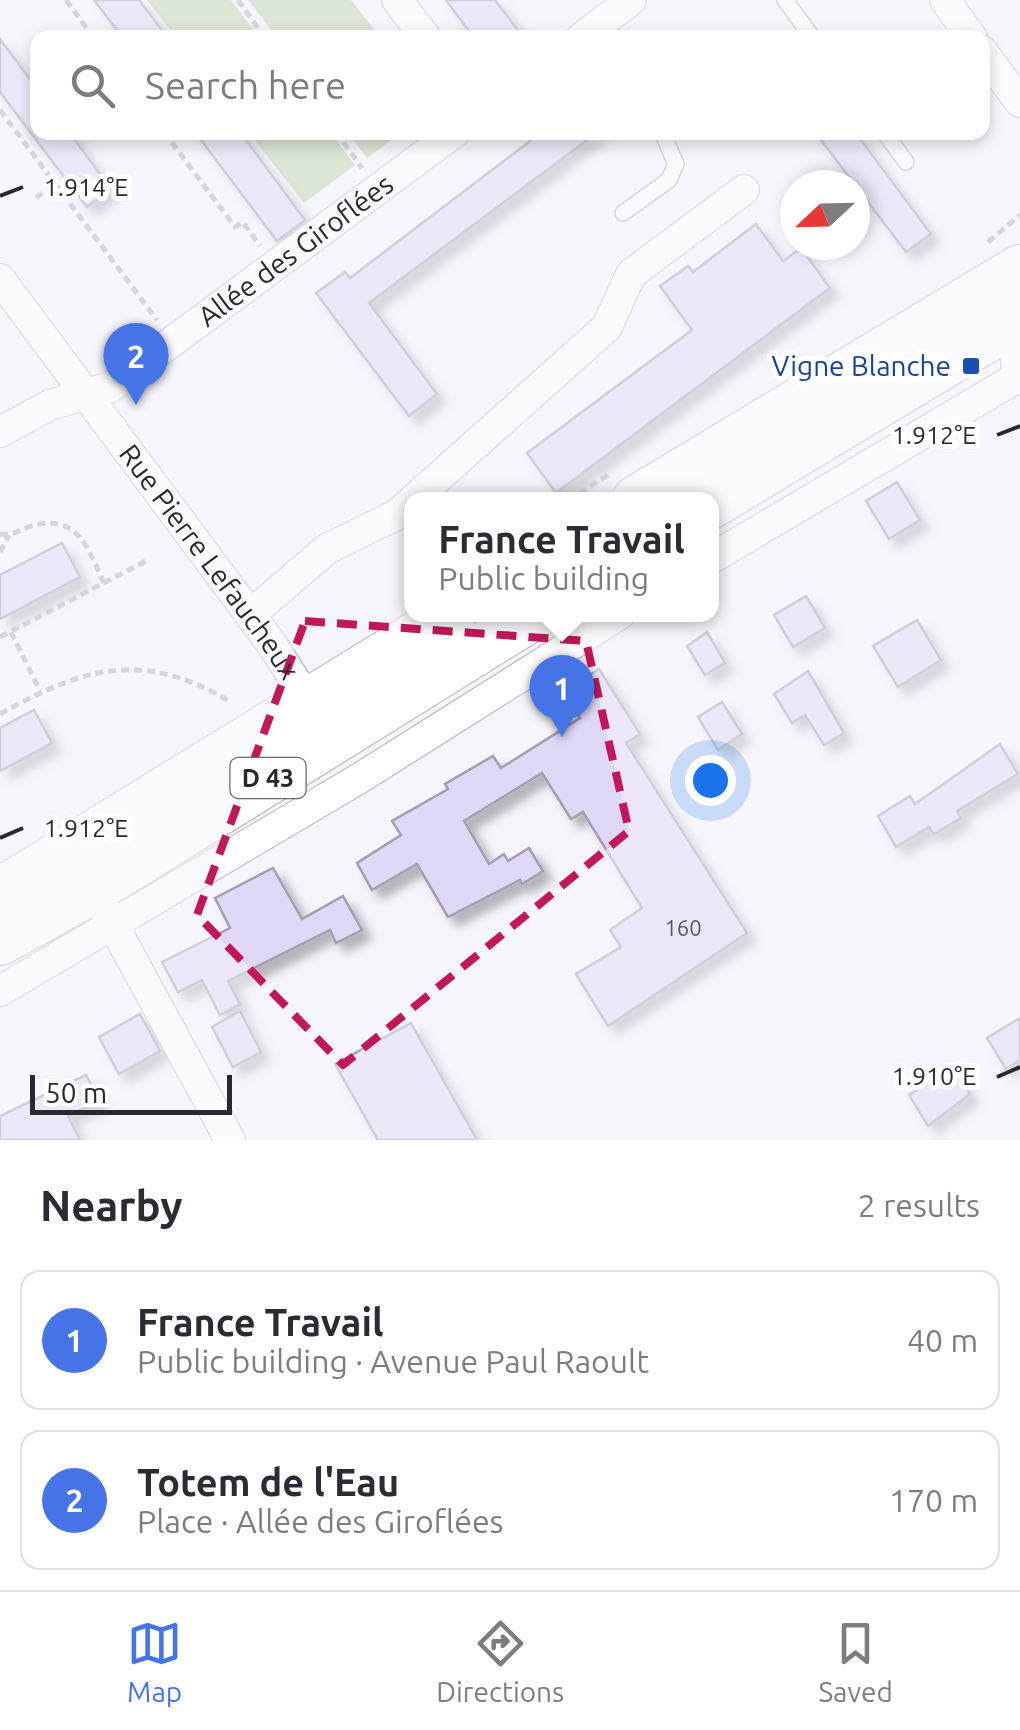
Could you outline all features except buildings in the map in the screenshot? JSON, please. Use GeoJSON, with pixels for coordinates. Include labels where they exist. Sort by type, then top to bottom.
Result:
{"type":"FeatureCollection","features":[{"type":"Feature","properties":{"kind":"main road"},"geometry":{"type":"LineString","coordinates":[[649,492],[1020,269]]}},
{"type":"Feature","properties":{"kind":"main road"},"geometry":{"type":"LineString","coordinates":[[719,500],[1016,320]]}},
{"type":"Feature","properties":{"kind":"main road","name":"D 43"},"geometry":{"type":"LineString","coordinates":[[0,892],[439,622]]}},
{"type":"Feature","properties":{"kind":"main road","name":"D 43"},"geometry":{"type":"LineString","coordinates":[[0,941],[104,908],[297,760],[523,622]]}},
{"type":"Feature","properties":{"kind":"main road"},"geometry":{"type":"LineString","coordinates":[[297,760],[309,702],[355,724]]}},
{"type":"Feature","properties":{"kind":"main road"},"geometry":{"type":"LineString","coordinates":[[104,908],[109,827]]}},
{"type":"Feature","properties":{"kind":"main road"},"geometry":{"type":"LineString","coordinates":[[46,867],[104,908]]}},
{"type":"Feature","properties":{"kind":"street"},"geometry":{"type":"LineString","coordinates":[[397,0],[420,30]]}},
{"type":"Feature","properties":{"kind":"street"},"geometry":{"type":"LineString","coordinates":[[594,30],[631,0]]}},
{"type":"Feature","properties":{"kind":"street"},"geometry":{"type":"LineString","coordinates":[[945,0],[966,30]]}},
{"type":"Feature","properties":{"kind":"street"},"geometry":{"type":"LineString","coordinates":[[990,62],[1020,102]]}},
{"type":"Feature","properties":{"kind":"street","name":"Allée des Giroflées"},"geometry":{"type":"LineString","coordinates":[[0,432],[50,405],[111,387],[445,140]]}},
{"type":"Feature","properties":{"kind":"street"},"geometry":{"type":"LineString","coordinates":[[422,492],[607,326],[631,274],[744,190]]}},
{"type":"Feature","properties":{"kind":"street","name":"Rue Pierre Lefaucheux"},"geometry":{"type":"LineString","coordinates":[[0,280],[250,615],[309,702]]}},
{"type":"Feature","properties":{"kind":"street"},"geometry":{"type":"LineString","coordinates":[[719,554],[1018,376],[1016,320]]}},
{"type":"Feature","properties":{"kind":"street"},"geometry":{"type":"LineString","coordinates":[[250,615],[327,550],[404,508]]}},
{"type":"Feature","properties":{"kind":"street"},"geometry":{"type":"LineString","coordinates":[[0,991],[104,908],[606,622]]}},
{"type":"Feature","properties":{"kind":"street"},"geometry":{"type":"LineString","coordinates":[[104,908],[230,1140]]}},
{"type":"Feature","properties":{"kind":"lane"},"geometry":{"type":"LineString","coordinates":[[785,0],[807,30]]}},
{"type":"Feature","properties":{"kind":"lane"},"geometry":{"type":"LineString","coordinates":[[623,213],[669,180],[676,164],[666,140]]}},
{"type":"Feature","properties":{"kind":"lane"},"geometry":{"type":"LineString","coordinates":[[890,140],[906,162]]}},
{"type":"Feature","properties":{"kind":"path"},"geometry":{"type":"LineString","coordinates":[[66,0],[88,30]]}},
{"type":"Feature","properties":{"kind":"path"},"geometry":{"type":"LineString","coordinates":[[238,0],[260,30]]}},
{"type":"Feature","properties":{"kind":"path"},"geometry":{"type":"LineString","coordinates":[[0,110],[174,342]]}},
{"type":"Feature","properties":{"kind":"path"},"geometry":{"type":"LineString","coordinates":[[170,140],[235,227],[243,222],[277,268]]}},
{"type":"Feature","properties":{"kind":"path"},"geometry":{"type":"LineString","coordinates":[[342,140],[379,190]]}},
{"type":"Feature","properties":{"kind":"path"},"geometry":{"type":"LineString","coordinates":[[36,198],[54,182]]}},
{"type":"Feature","properties":{"kind":"path"},"geometry":{"type":"LineString","coordinates":[[0,537],[55,522],[70,524],[82,535],[104,583]]}},
{"type":"Feature","properties":{"kind":"path"},"geometry":{"type":"LineString","coordinates":[[0,552],[9,535]]}},
{"type":"Feature","properties":{"kind":"path"},"geometry":{"type":"LineString","coordinates":[[0,637],[148,560]]}},
{"type":"Feature","properties":{"kind":"path"},"geometry":{"type":"LineString","coordinates":[[11,632],[40,691]]}},
{"type":"Feature","properties":{"kind":"path"},"geometry":{"type":"LineString","coordinates":[[0,714],[40,691],[110,670],[152,668],[201,685],[231,702]]}},
{"type":"Feature","properties":{"kind":"highlighted area"},"geometry":{"type":"Polygon","coordinates":[[[305,621],[586,641],[629,831],[343,1065],[197,915],[305,621]]]}},
{"type":"Feature","properties":{"kind":"green space"},"geometry":{"type":"Polygon","coordinates":[[[147,0],[231,0],[254,30],[171,30],[147,0]]]}},
{"type":"Feature","properties":{"kind":"green space"},"geometry":{"type":"Polygon","coordinates":[[[248,0],[351,0],[375,30],[272,30],[248,0]]]}},
{"type":"Feature","properties":{"kind":"green space"},"geometry":{"type":"Polygon","coordinates":[[[254,140],[336,140],[355,165],[304,203],[254,140]]]}},
{"type":"Feature","properties":{"kind":"green space"},"geometry":{"type":"Polygon","coordinates":[[[353,140],[391,140],[367,158],[353,140]]]}},
{"type":"Feature","properties":{"kind":"place","name":"Vigne Blanche"},"geometry":{"type":"Point","coordinates":[971,366]}},
{"type":"Feature","properties":{"kind":"place","name":"Totem de l'Eau"},"geometry":{"type":"Point","coordinates":[136,405]}},
{"type":"Feature","properties":{"kind":"place","name":"France Travail"},"geometry":{"type":"Point","coordinates":[562,737]}}]}
